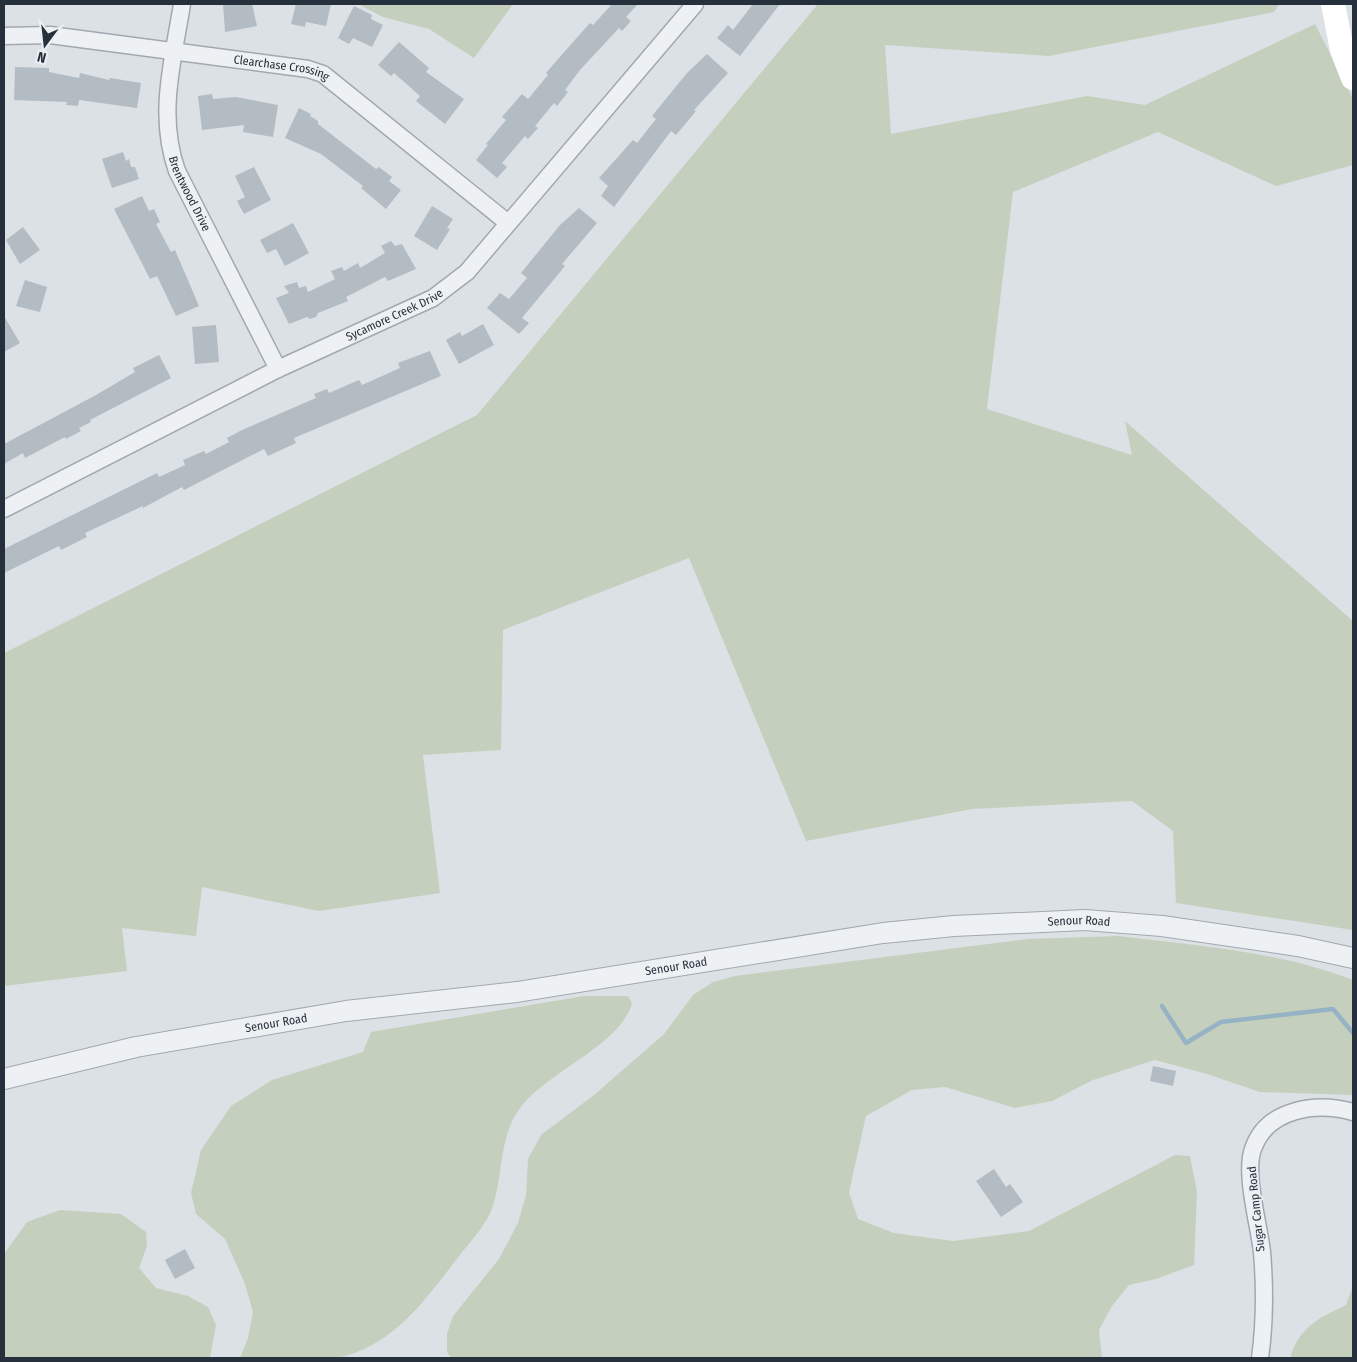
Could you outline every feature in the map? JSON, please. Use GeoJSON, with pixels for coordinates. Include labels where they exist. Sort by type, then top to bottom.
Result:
{"type":"FeatureCollection","features":[{"type":"Feature","properties":{"kind":"main road"},"geometry":{"type":"LineString","coordinates":[[1333,4],[1342,50],[1353,78]]}},
{"type":"Feature","properties":{"kind":"street","name":"Brentwood Drive"},"geometry":{"type":"LineString","coordinates":[[182,4],[167,108],[169,148],[177,171],[278,369]]}},
{"type":"Feature","properties":{"kind":"street","name":"Sycamore Creek Drive"},"geometry":{"type":"LineString","coordinates":[[4,509],[278,369],[434,298],[467,272],[695,4]]}},
{"type":"Feature","properties":{"kind":"street","name":"Clearchase Crossing"},"geometry":{"type":"LineString","coordinates":[[4,36],[50,35],[174,53],[308,69],[323,74],[508,224]]}},
{"type":"Feature","properties":{"kind":"street","name":"Senour Road"},"geometry":{"type":"LineString","coordinates":[[4,1079],[136,1047],[271,1023],[346,1011],[517,992],[883,933],[954,926],[1084,920],[1162,926],[1298,946],[1353,958]]}},
{"type":"Feature","properties":{"kind":"street","name":"Sugar Camp Road"},"geometry":{"type":"LineString","coordinates":[[1260,1358],[1265,1322],[1262,1251],[1250,1170],[1252,1150],[1260,1134],[1285,1114],[1310,1108],[1337,1107],[1353,1112]]}},
{"type":"Feature","properties":{"kind":"green space"},"geometry":{"type":"Polygon","coordinates":[[[358,4],[513,4],[474,58],[429,29],[383,17],[358,4]]]}},
{"type":"Feature","properties":{"kind":"green space"},"geometry":{"type":"Polygon","coordinates":[[[818,4],[1279,4],[1274,12],[1049,56],[885,45],[891,134],[1087,96],[1145,105],[1315,24],[1353,99],[1353,165],[1276,186],[1158,132],[1013,192],[987,409],[1132,455],[1125,421],[1353,621],[1353,930],[1176,903],[1173,831],[1132,801],[972,809],[806,841],[689,558],[503,630],[501,750],[423,755],[440,893],[319,911],[202,887],[196,936],[122,928],[127,971],[4,986],[4,653],[477,415],[818,4]]]}},
{"type":"Feature","properties":{"kind":"green space"},"geometry":{"type":"Polygon","coordinates":[[[1119,936],[1267,956],[1325,970],[1353,980],[1353,1095],[1260,1092],[1207,1074],[1155,1060],[1093,1080],[1052,1101],[1015,1108],[945,1087],[912,1090],[866,1116],[849,1192],[858,1219],[894,1233],[953,1241],[1029,1231],[1175,1155],[1190,1156],[1197,1192],[1194,1265],[1156,1279],[1129,1285],[1112,1306],[1099,1330],[1102,1358],[451,1358],[447,1352],[447,1334],[453,1316],[499,1259],[518,1223],[526,1195],[528,1159],[541,1135],[594,1095],[664,1034],[693,995],[713,982],[735,976],[1028,939],[1119,936]]]}},
{"type":"Feature","properties":{"kind":"green space"},"geometry":{"type":"Polygon","coordinates":[[[584,996],[628,996],[632,1003],[625,1018],[613,1033],[545,1084],[518,1111],[507,1133],[496,1194],[487,1219],[434,1288],[407,1319],[375,1343],[357,1352],[337,1358],[240,1358],[248,1338],[253,1312],[245,1284],[225,1239],[196,1214],[191,1193],[201,1150],[231,1106],[272,1080],[363,1052],[371,1032],[584,996]]]}},
{"type":"Feature","properties":{"kind":"green space"},"geometry":{"type":"Polygon","coordinates":[[[60,1210],[121,1214],[146,1232],[147,1246],[139,1268],[156,1288],[188,1296],[208,1307],[216,1325],[210,1358],[4,1358],[4,1254],[27,1222],[60,1210]]]}},
{"type":"Feature","properties":{"kind":"green space"},"geometry":{"type":"Polygon","coordinates":[[[1353,1286],[1353,1358],[1290,1358],[1299,1338],[1311,1325],[1327,1314],[1346,1305],[1353,1286]]]}},
{"type":"Feature","properties":{"kind":"building"},"geometry":{"type":"Polygon","coordinates":[[[223,4],[252,4],[257,26],[225,32],[223,4]]]}},
{"type":"Feature","properties":{"kind":"building"},"geometry":{"type":"Polygon","coordinates":[[[296,4],[331,4],[326,26],[306,22],[305,27],[291,24],[296,4]]]}},
{"type":"Feature","properties":{"kind":"building"},"geometry":{"type":"Polygon","coordinates":[[[612,4],[638,4],[626,17],[631,21],[622,31],[619,28],[580,70],[565,90],[568,92],[557,106],[554,103],[535,126],[538,128],[528,139],[525,136],[502,163],[507,167],[497,178],[476,160],[488,145],[486,144],[506,120],[502,117],[522,94],[528,99],[548,75],[546,73],[558,59],[590,23],[593,25],[612,4]]]}},
{"type":"Feature","properties":{"kind":"building"},"geometry":{"type":"Polygon","coordinates":[[[753,4],[780,4],[740,56],[717,38],[728,25],[733,30],[753,4]]]}},
{"type":"Feature","properties":{"kind":"building"},"geometry":{"type":"Polygon","coordinates":[[[354,6],[372,15],[371,19],[383,25],[372,47],[353,38],[349,44],[338,38],[354,6]]]}},
{"type":"Feature","properties":{"kind":"building"},"geometry":{"type":"Polygon","coordinates":[[[399,42],[429,68],[426,72],[464,99],[445,124],[416,101],[420,96],[394,73],[391,76],[378,65],[399,42]]]}},
{"type":"Feature","properties":{"kind":"building"},"geometry":{"type":"Polygon","coordinates":[[[707,54],[728,73],[694,110],[696,111],[676,135],[671,131],[614,207],[601,196],[608,186],[599,178],[633,140],[637,143],[656,119],[652,116],[687,73],[707,54]]]}},
{"type":"Feature","properties":{"kind":"building"},"geometry":{"type":"Polygon","coordinates":[[[15,67],[49,68],[49,72],[79,78],[80,73],[109,80],[110,78],[141,83],[137,108],[79,100],[78,106],[66,105],[67,102],[14,100],[15,67]]]}},
{"type":"Feature","properties":{"kind":"building"},"geometry":{"type":"Polygon","coordinates":[[[212,94],[213,99],[236,97],[278,105],[273,137],[243,132],[244,125],[202,130],[198,96],[212,94]]]}},
{"type":"Feature","properties":{"kind":"building"},"geometry":{"type":"Polygon","coordinates":[[[299,108],[311,114],[310,116],[318,121],[318,124],[376,169],[379,167],[392,177],[389,181],[401,190],[386,209],[361,188],[363,186],[321,154],[285,138],[299,108]]]}},
{"type":"Feature","properties":{"kind":"building"},"geometry":{"type":"Polygon","coordinates":[[[123,152],[126,161],[129,159],[131,167],[135,167],[139,179],[112,188],[102,159],[123,152]]]}},
{"type":"Feature","properties":{"kind":"building"},"geometry":{"type":"Polygon","coordinates":[[[254,167],[271,200],[244,214],[237,201],[245,197],[235,176],[254,167]]]}},
{"type":"Feature","properties":{"kind":"building"},"geometry":{"type":"Polygon","coordinates":[[[142,196],[149,211],[154,209],[160,222],[156,224],[171,252],[175,250],[199,306],[176,316],[157,276],[150,279],[114,209],[142,196]]]}},
{"type":"Feature","properties":{"kind":"building"},"geometry":{"type":"Polygon","coordinates":[[[432,206],[453,219],[447,228],[450,229],[437,250],[414,236],[432,206]]]}},
{"type":"Feature","properties":{"kind":"building"},"geometry":{"type":"Polygon","coordinates":[[[579,208],[597,223],[562,264],[565,266],[522,318],[529,323],[519,334],[487,308],[500,293],[509,299],[527,278],[521,273],[560,225],[579,208]]]}},
{"type":"Feature","properties":{"kind":"building"},"geometry":{"type":"Polygon","coordinates":[[[293,223],[309,253],[285,266],[276,249],[267,253],[260,240],[293,223]]]}},
{"type":"Feature","properties":{"kind":"building"},"geometry":{"type":"Polygon","coordinates":[[[23,227],[40,250],[20,264],[6,240],[23,227]]]}},
{"type":"Feature","properties":{"kind":"building"},"geometry":{"type":"Polygon","coordinates":[[[391,241],[395,246],[402,244],[416,269],[388,281],[385,277],[346,297],[348,301],[318,313],[316,317],[310,319],[307,317],[289,324],[276,298],[289,293],[284,286],[297,282],[299,288],[306,286],[308,292],[335,279],[331,271],[342,267],[344,271],[358,263],[360,268],[385,253],[381,246],[391,241]]]}},
{"type":"Feature","properties":{"kind":"building"},"geometry":{"type":"Polygon","coordinates":[[[25,280],[47,287],[40,312],[16,306],[25,280]]]}},
{"type":"Feature","properties":{"kind":"building"},"geometry":{"type":"Polygon","coordinates":[[[4,316],[20,343],[4,352],[4,316]]]}},
{"type":"Feature","properties":{"kind":"building"},"geometry":{"type":"Polygon","coordinates":[[[483,324],[494,345],[459,364],[446,340],[460,332],[462,336],[483,324]]]}},
{"type":"Feature","properties":{"kind":"building"},"geometry":{"type":"Polygon","coordinates":[[[216,325],[219,362],[195,364],[192,327],[216,325]]]}},
{"type":"Feature","properties":{"kind":"building"},"geometry":{"type":"Polygon","coordinates":[[[430,351],[441,376],[294,438],[296,443],[268,456],[264,449],[184,490],[182,487],[143,508],[143,506],[85,533],[87,537],[61,550],[59,546],[4,573],[4,549],[157,473],[159,477],[185,465],[183,460],[204,451],[206,454],[229,442],[227,438],[242,430],[316,398],[314,394],[327,389],[329,393],[359,380],[362,385],[400,368],[398,363],[430,351]]]}},
{"type":"Feature","properties":{"kind":"building"},"geometry":{"type":"Polygon","coordinates":[[[159,355],[171,378],[90,420],[91,422],[79,428],[81,431],[66,439],[65,437],[25,458],[23,453],[4,464],[4,444],[96,395],[135,372],[133,368],[159,355]]]}},
{"type":"Feature","properties":{"kind":"building"},"geometry":{"type":"Polygon","coordinates":[[[1153,1066],[1176,1071],[1173,1086],[1150,1081],[1153,1066]]]}},
{"type":"Feature","properties":{"kind":"building"},"geometry":{"type":"Polygon","coordinates":[[[994,1169],[1006,1187],[1010,1184],[1023,1202],[1001,1217],[976,1181],[994,1169]]]}},
{"type":"Feature","properties":{"kind":"building"},"geometry":{"type":"Polygon","coordinates":[[[185,1249],[195,1268],[175,1279],[165,1260],[185,1249]]]}},
{"type":"Feature","properties":{"kind":"waterway"},"geometry":{"type":"LineString","coordinates":[[1162,1006],[1186,1043],[1221,1022],[1333,1009],[1353,1033]]}}]}
